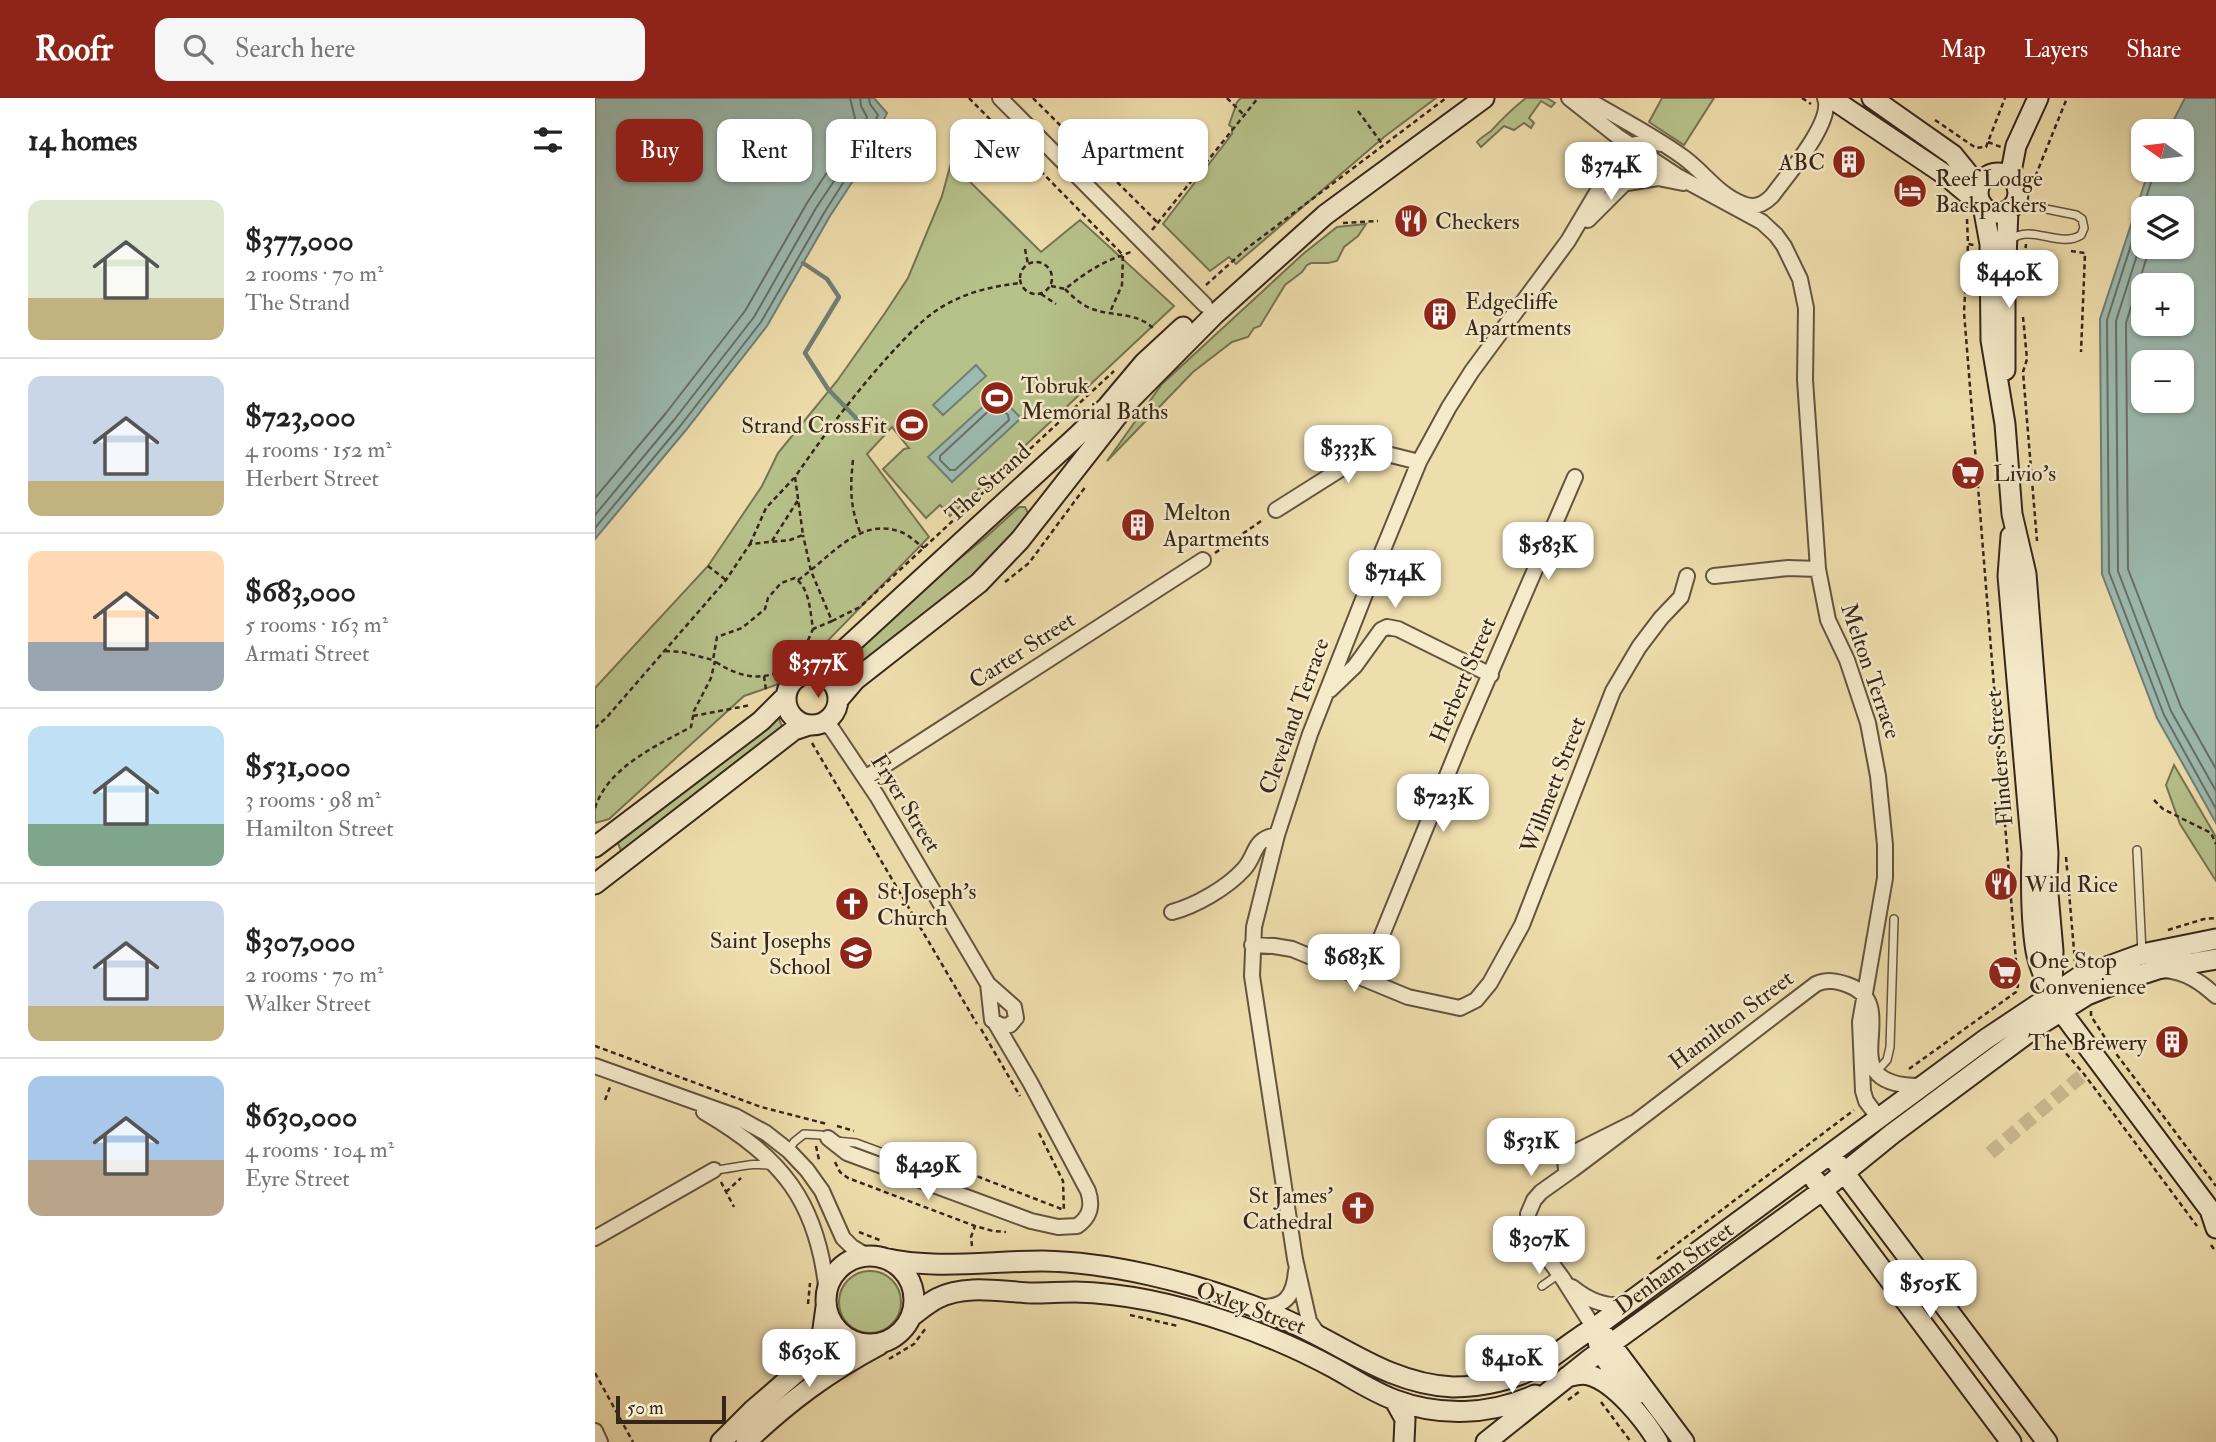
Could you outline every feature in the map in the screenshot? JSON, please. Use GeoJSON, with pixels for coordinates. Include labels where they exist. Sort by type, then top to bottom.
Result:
{"type":"FeatureCollection","features":[{"type":"Feature","properties":{"kind":"main road"},"geometry":{"type":"LineString","coordinates":[[1831,98],[1981,199]]}},
{"type":"Feature","properties":{"kind":"main road"},"geometry":{"type":"LineString","coordinates":[[1872,98],[1953,155],[1987,210],[1998,213],[2008,210],[2016,202],[2019,192],[2017,146],[2032,101]]}},
{"type":"Feature","properties":{"kind":"main road","name":"The Strand"},"geometry":{"type":"LineString","coordinates":[[838,700],[855,680],[989,574],[1129,401],[1210,310],[1264,256],[1332,220],[1481,99]]}},
{"type":"Feature","properties":{"kind":"main road"},"geometry":{"type":"LineString","coordinates":[[1981,199],[1981,182],[1989,175],[2000,173],[2019,192]]}},
{"type":"Feature","properties":{"kind":"main road","name":"Flinders Street"},"geometry":{"type":"LineString","coordinates":[[1981,199],[1990,244],[1991,340],[2005,424],[2012,514],[2026,574],[2049,853],[2047,882],[2056,1003]]}},
{"type":"Feature","properties":{"kind":"main road","name":"Flinders Street"},"geometry":{"type":"LineString","coordinates":[[2005,424],[2008,210]]}},
{"type":"Feature","properties":{"kind":"main road","name":"The Strand"},"geometry":{"type":"LineString","coordinates":[[800,664],[823,666],[843,650],[1083,430],[1107,407],[1144,363],[1210,310]]}},
{"type":"Feature","properties":{"kind":"main road"},"geometry":{"type":"LineString","coordinates":[[1001,505],[1017,500],[1028,501],[1036,511],[1032,524]]}},
{"type":"Feature","properties":{"kind":"main road"},"geometry":{"type":"LineString","coordinates":[[595,884],[794,730],[814,728],[836,710],[838,700],[835,685],[823,674],[800,664],[786,696],[787,708],[800,722],[814,728]]}},
{"type":"Feature","properties":{"kind":"main road"},"geometry":{"type":"LineString","coordinates":[[595,847],[761,721],[786,696]]}},
{"type":"Feature","properties":{"kind":"main road","name":"Denham Street"},"geometry":{"type":"LineString","coordinates":[[1486,1442],[1565,1378],[1823,1190],[1892,1134],[2036,1027],[2079,977],[2142,954],[2216,939]]}},
{"type":"Feature","properties":{"kind":"main road","name":"Denham Street"},"geometry":{"type":"LineString","coordinates":[[1492,1382],[1540,1365],[1922,1086],[2056,1003],[2158,969],[2216,959]]}},
{"type":"Feature","properties":{"kind":"main road"},"geometry":{"type":"LineString","coordinates":[[2056,1003],[2210,1225]]}},
{"type":"Feature","properties":{"kind":"main road"},"geometry":{"type":"LineString","coordinates":[[1878,1117],[1892,1134]]}},
{"type":"Feature","properties":{"kind":"main road"},"geometry":{"type":"LineString","coordinates":[[1829,1155],[2047,1442]]}},
{"type":"Feature","properties":{"kind":"main road"},"geometry":{"type":"LineString","coordinates":[[1807,1171],[2011,1442]]}},
{"type":"Feature","properties":{"kind":"main road"},"geometry":{"type":"LineString","coordinates":[[721,1442],[812,1357],[822,1336],[826,1296],[831,1279],[841,1268],[853,1259],[875,1257],[901,1268],[912,1286],[919,1321],[903,1330],[884,1352],[818,1380],[746,1442]]}},
{"type":"Feature","properties":{"kind":"main road","name":"Oxley Street"},"geometry":{"type":"LineString","coordinates":[[875,1257],[918,1264],[1044,1261],[1145,1274],[1254,1306],[1406,1379],[1453,1387],[1492,1382]]}},
{"type":"Feature","properties":{"kind":"main road","name":"Oxley Street"},"geometry":{"type":"LineString","coordinates":[[919,1321],[940,1297],[972,1290],[1077,1292],[1142,1299],[1195,1311],[1261,1334],[1317,1359],[1395,1401],[1439,1411],[1486,1410],[1526,1399],[1565,1378]]}},
{"type":"Feature","properties":{"kind":"main road"},"geometry":{"type":"LineString","coordinates":[[826,1296],[829,1316],[843,1336],[858,1343],[875,1345],[884,1352]]}},
{"type":"Feature","properties":{"kind":"main road"},"geometry":{"type":"LineString","coordinates":[[1594,1325],[1601,1351],[1630,1393],[1653,1434]]}},
{"type":"Feature","properties":{"kind":"main road"},"geometry":{"type":"LineString","coordinates":[[1601,1351],[1683,1442]]}},
{"type":"Feature","properties":{"kind":"main road"},"geometry":{"type":"LineString","coordinates":[[1565,1378],[1580,1374],[1597,1378],[1621,1397],[1653,1434]]}},
{"type":"Feature","properties":{"kind":"main road"},"geometry":{"type":"LineString","coordinates":[[1395,1401],[1405,1419],[1404,1442]]}},
{"type":"Feature","properties":{"kind":"street"},"geometry":{"type":"LineString","coordinates":[[1000,98],[1210,310]]}},
{"type":"Feature","properties":{"kind":"street","name":"Melton Terrace"},"geometry":{"type":"LineString","coordinates":[[1569,98],[1630,145],[1646,148],[1694,186],[1757,218],[1781,241]]}},
{"type":"Feature","properties":{"kind":"street"},"geometry":{"type":"LineString","coordinates":[[1585,98],[1689,161],[1712,184],[1742,204],[1757,206],[1770,198],[1823,123],[1827,108],[1825,98]]}},
{"type":"Feature","properties":{"kind":"street"},"geometry":{"type":"LineString","coordinates":[[1634,127],[1641,133],[1646,148],[1662,144]]}},
{"type":"Feature","properties":{"kind":"street","name":"Cleveland Terrace"},"geometry":{"type":"LineString","coordinates":[[1328,1341],[1309,1321],[1295,1259],[1252,976],[1256,915],[1277,835],[1324,695],[1419,462],[1466,380],[1568,241],[1600,187],[1630,145]]}},
{"type":"Feature","properties":{"kind":"street","name":"Cleveland Terrace"},"geometry":{"type":"LineString","coordinates":[[1568,241],[1640,168],[1646,148]]}},
{"type":"Feature","properties":{"kind":"street"},"geometry":{"type":"LineString","coordinates":[[1625,183],[1658,178],[1694,186]]}},
{"type":"Feature","properties":{"kind":"street","name":"Melton Terrace"},"geometry":{"type":"LineString","coordinates":[[1770,198],[1768,209],[1800,279],[1806,308],[1805,380],[1818,569],[1828,620],[1847,660],[1864,712],[1878,776],[1886,860],[1860,1022],[1868,1073],[1865,1097],[1878,1117]]}},
{"type":"Feature","properties":{"kind":"street"},"geometry":{"type":"LineString","coordinates":[[1276,510],[1371,450],[1419,462]]}},
{"type":"Feature","properties":{"kind":"street","name":"Herbert Street"},"geometry":{"type":"LineString","coordinates":[[1364,979],[1464,734],[1575,477]]}},
{"type":"Feature","properties":{"kind":"street","name":"Carter Street"},"geometry":{"type":"LineString","coordinates":[[865,778],[1203,561]]}},
{"type":"Feature","properties":{"kind":"street"},"geometry":{"type":"LineString","coordinates":[[1714,576],[1788,568],[1818,569]]}},
{"type":"Feature","properties":{"kind":"street","name":"Willmett Street"},"geometry":{"type":"LineString","coordinates":[[1364,979],[1408,997],[1460,1008],[1468,1006],[1483,993],[1522,925],[1613,691],[1639,647],[1681,597],[1687,576]]}},
{"type":"Feature","properties":{"kind":"street"},"geometry":{"type":"LineString","coordinates":[[1324,695],[1355,666],[1377,633],[1387,627],[1398,629],[1491,675]]}},
{"type":"Feature","properties":{"kind":"street","name":"Fryer Street"},"geometry":{"type":"LineString","coordinates":[[814,728],[832,729],[865,778],[988,984],[1013,1004],[1016,1012],[1014,1023],[1003,1027],[996,1024]]}},
{"type":"Feature","properties":{"kind":"street"},"geometry":{"type":"LineString","coordinates":[[1172,912],[1199,902],[1234,878],[1247,866],[1261,841],[1277,835]]}},
{"type":"Feature","properties":{"kind":"street"},"geometry":{"type":"LineString","coordinates":[[1252,945],[1283,947],[1364,979]]}},
{"type":"Feature","properties":{"kind":"street"},"geometry":{"type":"LineString","coordinates":[[2158,969],[2185,974],[2216,996]]}},
{"type":"Feature","properties":{"kind":"street","name":"Hamilton Street"},"geometry":{"type":"LineString","coordinates":[[1561,1277],[1535,1241],[1530,1229],[1528,1214],[1538,1195],[1816,984],[1831,981],[1851,986],[1864,993]]}},
{"type":"Feature","properties":{"kind":"street","name":"Fryer Street"},"geometry":{"type":"LineString","coordinates":[[988,984],[991,1017],[1043,1106],[1088,1192],[1091,1203],[1086,1219],[1077,1226],[1064,1227]]}},
{"type":"Feature","properties":{"kind":"street"},"geometry":{"type":"LineString","coordinates":[[595,1066],[746,1121],[766,1133],[789,1151],[818,1185],[843,1238],[852,1247],[875,1257]]}},
{"type":"Feature","properties":{"kind":"street"},"geometry":{"type":"LineString","coordinates":[[1868,1073],[1890,1083],[1922,1086]]}},
{"type":"Feature","properties":{"kind":"street"},"geometry":{"type":"LineString","coordinates":[[679,1096],[745,1137],[766,1155],[792,1186],[817,1236],[823,1259],[826,1296]]}},
{"type":"Feature","properties":{"kind":"street"},"geometry":{"type":"LineString","coordinates":[[821,1141],[841,1157],[943,1189],[1039,1224],[1064,1227]]}},
{"type":"Feature","properties":{"kind":"street"},"geometry":{"type":"LineString","coordinates":[[789,1151],[787,1170],[792,1186]]}},
{"type":"Feature","properties":{"kind":"street"},"geometry":{"type":"LineString","coordinates":[[595,1238],[714,1170]]}},
{"type":"Feature","properties":{"kind":"street","name":"Cleveland Terrace"},"geometry":{"type":"LineString","coordinates":[[1254,1306],[1272,1307],[1285,1301],[1295,1281],[1295,1259]]}},
{"type":"Feature","properties":{"kind":"street"},"geometry":{"type":"LineString","coordinates":[[1561,1277],[1579,1292],[1601,1304],[1625,1304]]}},
{"type":"Feature","properties":{"kind":"street"},"geometry":{"type":"LineString","coordinates":[[1561,1277],[1594,1325]]}},
{"type":"Feature","properties":{"kind":"street"},"geometry":{"type":"LineString","coordinates":[[595,1431],[600,1442]]}},
{"type":"Feature","properties":{"kind":"lane"},"geometry":{"type":"LineString","coordinates":[[2007,243],[2015,236],[2028,233],[2073,239],[2081,235],[2084,228],[2082,219],[2076,215],[2019,192]]}},
{"type":"Feature","properties":{"kind":"lane"},"geometry":{"type":"LineString","coordinates":[[2137,849],[2142,954]]}},
{"type":"Feature","properties":{"kind":"lane"},"geometry":{"type":"LineString","coordinates":[[1868,1073],[1884,1065],[1889,1055],[1894,919]]}},
{"type":"Feature","properties":{"kind":"lane"},"geometry":{"type":"LineString","coordinates":[[789,1151],[794,1142],[804,1134],[815,1134],[821,1141],[853,1142],[924,1168],[943,1189]]}},
{"type":"Feature","properties":{"kind":"lane"},"geometry":{"type":"LineString","coordinates":[[714,1170],[757,1164],[770,1165],[781,1172]]}},
{"type":"Feature","properties":{"kind":"lane"},"geometry":{"type":"LineString","coordinates":[[1542,1286],[1561,1277]]}},
{"type":"Feature","properties":{"kind":"path"},"geometry":{"type":"LineString","coordinates":[[969,98],[1123,254],[1122,285],[1110,312]]}},
{"type":"Feature","properties":{"kind":"path"},"geometry":{"type":"LineString","coordinates":[[1034,98],[1158,223]]}},
{"type":"Feature","properties":{"kind":"path"},"geometry":{"type":"LineString","coordinates":[[1227,98],[1244,115]]}},
{"type":"Feature","properties":{"kind":"path"},"geometry":{"type":"LineString","coordinates":[[1065,289],[1096,266],[1134,251],[1258,98]]}},
{"type":"Feature","properties":{"kind":"path"},"geometry":{"type":"LineString","coordinates":[[1934,120],[1976,148],[1986,147],[2005,98]]}},
{"type":"Feature","properties":{"kind":"path"},"geometry":{"type":"LineString","coordinates":[[2019,192],[2029,190],[2067,98]]}},
{"type":"Feature","properties":{"kind":"path"},"geometry":{"type":"LineString","coordinates":[[1358,111],[1383,145]]}},
{"type":"Feature","properties":{"kind":"path"},"geometry":{"type":"LineString","coordinates":[[1332,220],[1378,221]]}},
{"type":"Feature","properties":{"kind":"path"},"geometry":{"type":"LineString","coordinates":[[2024,265],[2028,233]]}},
{"type":"Feature","properties":{"kind":"path"},"geometry":{"type":"LineString","coordinates":[[1906,1071],[2016,992],[2018,986],[1964,312],[1968,244]]}},
{"type":"Feature","properties":{"kind":"path"},"geometry":{"type":"LineString","coordinates":[[1025,249],[1028,264]]}},
{"type":"Feature","properties":{"kind":"path"},"geometry":{"type":"LineString","coordinates":[[2061,249],[2085,253],[2081,352]]}},
{"type":"Feature","properties":{"kind":"path"},"geometry":{"type":"LineString","coordinates":[[1041,294],[1051,286],[1053,276],[1048,266],[1038,261],[1028,264],[1021,272],[1020,283],[1031,294],[1041,294],[1056,304]]}},
{"type":"Feature","properties":{"kind":"path"},"geometry":{"type":"LineString","coordinates":[[595,728],[607,718],[726,580],[750,544],[766,508],[795,477],[875,370],[927,317],[951,301],[997,286],[1020,283]]}},
{"type":"Feature","properties":{"kind":"path"},"geometry":{"type":"LineString","coordinates":[[1051,286],[1065,289],[1078,301],[1093,309],[1136,317],[1150,324],[1156,331]]}},
{"type":"Feature","properties":{"kind":"path"},"geometry":{"type":"LineString","coordinates":[[2022,306],[2027,359],[2023,372],[2037,548]]}},
{"type":"Feature","properties":{"kind":"path"},"geometry":{"type":"LineString","coordinates":[[853,460],[852,511],[860,532]]}},
{"type":"Feature","properties":{"kind":"path"},"geometry":{"type":"LineString","coordinates":[[795,477],[811,571],[832,621],[813,629]]}},
{"type":"Feature","properties":{"kind":"path"},"geometry":{"type":"LineString","coordinates":[[997,588],[1029,563],[1091,478]]}},
{"type":"Feature","properties":{"kind":"path"},"geometry":{"type":"LineString","coordinates":[[772,541],[798,500]]}},
{"type":"Feature","properties":{"kind":"path"},"geometry":{"type":"LineString","coordinates":[[1203,561],[1276,510]]}},
{"type":"Feature","properties":{"kind":"path"},"geometry":{"type":"LineString","coordinates":[[798,580],[860,532],[878,527],[903,533],[924,548]]}},
{"type":"Feature","properties":{"kind":"path"},"geometry":{"type":"LineString","coordinates":[[750,544],[790,540],[803,535]]}},
{"type":"Feature","properties":{"kind":"path"},"geometry":{"type":"LineString","coordinates":[[708,566],[726,580]]}},
{"type":"Feature","properties":{"kind":"path"},"geometry":{"type":"LineString","coordinates":[[595,808],[605,788],[623,768],[691,727],[694,711],[711,677],[714,661],[717,637],[743,628],[765,609],[768,597],[781,583],[795,578],[803,584],[813,629],[800,664],[762,677],[744,677],[714,661],[682,652],[664,651]]}},
{"type":"Feature","properties":{"kind":"path"},"geometry":{"type":"LineString","coordinates":[[693,716],[752,705]]}},
{"type":"Feature","properties":{"kind":"path"},"geometry":{"type":"LineString","coordinates":[[814,728],[1023,1101]]}},
{"type":"Feature","properties":{"kind":"path"},"geometry":{"type":"LineString","coordinates":[[2154,800],[2163,809],[2211,834],[2216,844]]}},
{"type":"Feature","properties":{"kind":"path"},"geometry":{"type":"LineString","coordinates":[[2065,848],[2074,957]]}},
{"type":"Feature","properties":{"kind":"path"},"geometry":{"type":"LineString","coordinates":[[2159,933],[2216,917]]}},
{"type":"Feature","properties":{"kind":"path"},"geometry":{"type":"LineString","coordinates":[[2091,1016],[2111,1047],[2216,1186]]}},
{"type":"Feature","properties":{"kind":"path"},"geometry":{"type":"LineString","coordinates":[[2046,1041],[2056,1042],[2210,1225],[2216,1252]]}},
{"type":"Feature","properties":{"kind":"path"},"geometry":{"type":"LineString","coordinates":[[1652,1263],[1854,1110]]}},
{"type":"Feature","properties":{"kind":"path"},"geometry":{"type":"LineString","coordinates":[[1035,1124],[1063,1181],[1064,1227]]}},
{"type":"Feature","properties":{"kind":"path"},"geometry":{"type":"LineString","coordinates":[[841,1157],[840,1172],[848,1178],[975,1226],[1006,1232]]}},
{"type":"Feature","properties":{"kind":"path"},"geometry":{"type":"LineString","coordinates":[[714,1170],[734,1207]]}},
{"type":"Feature","properties":{"kind":"path"},"geometry":{"type":"LineString","coordinates":[[726,1192],[734,1182],[748,1175]]}},
{"type":"Feature","properties":{"kind":"path"},"geometry":{"type":"LineString","coordinates":[[973,1249],[971,1237],[975,1226]]}},
{"type":"Feature","properties":{"kind":"path"},"geometry":{"type":"LineString","coordinates":[[809,1313],[811,1276]]}},
{"type":"Feature","properties":{"kind":"path"},"geometry":{"type":"LineString","coordinates":[[1127,1314],[1139,1319],[1186,1327]]}},
{"type":"Feature","properties":{"kind":"path"},"geometry":{"type":"LineString","coordinates":[[884,1352],[895,1357],[914,1344],[919,1321]]}},
{"type":"Feature","properties":{"kind":"path"},"geometry":{"type":"LineString","coordinates":[[595,1373],[633,1442]]}},
{"type":"Feature","properties":{"kind":"path"},"geometry":{"type":"LineString","coordinates":[[1596,1394],[1631,1442]]}},
{"type":"Feature","properties":{"kind":"green space"},"geometry":{"type":"Polygon","coordinates":[[[1241,98],[1436,98],[1384,137],[1236,264],[1229,257],[1210,271],[1163,224],[1195,182],[1208,182],[1208,165],[1232,134],[1232,127],[1229,125],[1241,98]]]}},
{"type":"Feature","properties":{"kind":"green space"},"geometry":{"type":"Polygon","coordinates":[[[1526,98],[1547,98],[1555,103],[1551,107],[1541,101],[1529,118],[1534,123],[1531,128],[1524,123],[1514,130],[1504,126],[1481,147],[1477,142],[1526,98]]]}},
{"type":"Feature","properties":{"kind":"green space"},"geometry":{"type":"Polygon","coordinates":[[[1662,98],[1714,98],[1684,145],[1649,122],[1662,98]]]}},
{"type":"Feature","properties":{"kind":"green space"},"geometry":{"type":"Polygon","coordinates":[[[950,167],[950,182],[970,182],[1041,252],[1080,220],[1174,306],[950,516],[940,505],[926,518],[883,469],[904,449],[909,448],[892,427],[867,454],[929,537],[808,661],[791,670],[776,685],[744,696],[609,819],[595,823],[595,688],[708,566],[762,486],[778,453],[837,381],[908,278],[942,196],[950,167]]]}},
{"type":"Feature","properties":{"kind":"green space"},"geometry":{"type":"Polygon","coordinates":[[[1366,224],[1358,236],[1344,247],[1337,261],[1311,263],[1285,285],[1260,326],[1254,328],[1248,337],[1232,342],[1193,372],[1107,461],[1162,384],[1303,254],[1337,227],[1366,224]]]}},
{"type":"Feature","properties":{"kind":"green space"},"geometry":{"type":"Polygon","coordinates":[[[1019,507],[1025,507],[1029,515],[990,564],[848,677],[841,665],[919,591],[1019,507]]]}},
{"type":"Feature","properties":{"kind":"green space"},"geometry":{"type":"Polygon","coordinates":[[[775,718],[779,719],[783,729],[622,853],[617,841],[775,718]]]}},
{"type":"Feature","properties":{"kind":"green space"},"geometry":{"type":"Polygon","coordinates":[[[2174,765],[2216,837],[2216,881],[2180,824],[2166,785],[2174,765]]]}},
{"type":"Feature","properties":{"kind":"green space"},"geometry":{"type":"Polygon","coordinates":[[[864,1271],[876,1271],[892,1280],[899,1290],[899,1314],[892,1324],[876,1333],[864,1333],[853,1328],[844,1319],[839,1308],[839,1296],[844,1285],[853,1276],[864,1271]]]}},
{"type":"Feature","properties":{"kind":"water"},"geometry":{"type":"Polygon","coordinates":[[[595,98],[874,98],[887,113],[884,119],[826,119],[826,182],[852,182],[767,326],[686,430],[595,539],[595,98]]]}},
{"type":"Feature","properties":{"kind":"water"},"geometry":{"type":"Polygon","coordinates":[[[2185,98],[2216,98],[2216,823],[2157,718],[2102,574],[2100,319],[2131,225],[2131,259],[2194,259],[2194,196],[2140,196],[2145,182],[2195,182],[2195,119],[2174,119],[2185,98]]]}},
{"type":"Feature","properties":{"kind":"water"},"geometry":{"type":"Polygon","coordinates":[[[976,365],[986,376],[943,415],[933,405],[976,365]]]}},
{"type":"Feature","properties":{"kind":"water"},"geometry":{"type":"Polygon","coordinates":[[[997,394],[1021,418],[952,482],[928,457],[997,394]]]}},
{"type":"Feature","properties":{"kind":"waterway"},"geometry":{"type":"LineString","coordinates":[[803,263],[827,279],[839,297],[805,353],[828,389],[855,417],[865,432]]}},
{"type":"Feature","properties":{"kind":"tunnel"},"geometry":{"type":"LineString","coordinates":[[1990,1153],[2084,1074]]}},
{"type":"Feature","properties":{"kind":"place","name":"ABC"},"geometry":{"type":"Point","coordinates":[1849,162]}},
{"type":"Feature","properties":{"kind":"place","name":"Reef Lodge Backpackers"},"geometry":{"type":"Point","coordinates":[1910,191]}},
{"type":"Feature","properties":{"kind":"place","name":"Checkers"},"geometry":{"type":"Point","coordinates":[1411,221]}},
{"type":"Feature","properties":{"kind":"place","name":"Edgecliffe Apartments"},"geometry":{"type":"Point","coordinates":[1440,314]}},
{"type":"Feature","properties":{"kind":"place","name":"Tobruk Memorial Baths"},"geometry":{"type":"Point","coordinates":[997,398]}},
{"type":"Feature","properties":{"kind":"place","name":"Strand CrossFit"},"geometry":{"type":"Point","coordinates":[912,425]}},
{"type":"Feature","properties":{"kind":"place","name":"Livio's"},"geometry":{"type":"Point","coordinates":[1968,473]}},
{"type":"Feature","properties":{"kind":"place","name":"Melton Apartments"},"geometry":{"type":"Point","coordinates":[1138,525]}},
{"type":"Feature","properties":{"kind":"place","name":"Wild Rice"},"geometry":{"type":"Point","coordinates":[2001,884]}},
{"type":"Feature","properties":{"kind":"place","name":"St Joseph's Church"},"geometry":{"type":"Point","coordinates":[852,904]}},
{"type":"Feature","properties":{"kind":"place","name":"Saint Josephs School"},"geometry":{"type":"Point","coordinates":[856,953]}},
{"type":"Feature","properties":{"kind":"place","name":"One Stop Convenience"},"geometry":{"type":"Point","coordinates":[2005,973]}},
{"type":"Feature","properties":{"kind":"place","name":"The Brewery"},"geometry":{"type":"Point","coordinates":[2172,1042]}},
{"type":"Feature","properties":{"kind":"place","name":"St James' Cathedral"},"geometry":{"type":"Point","coordinates":[1358,1208]}}]}
